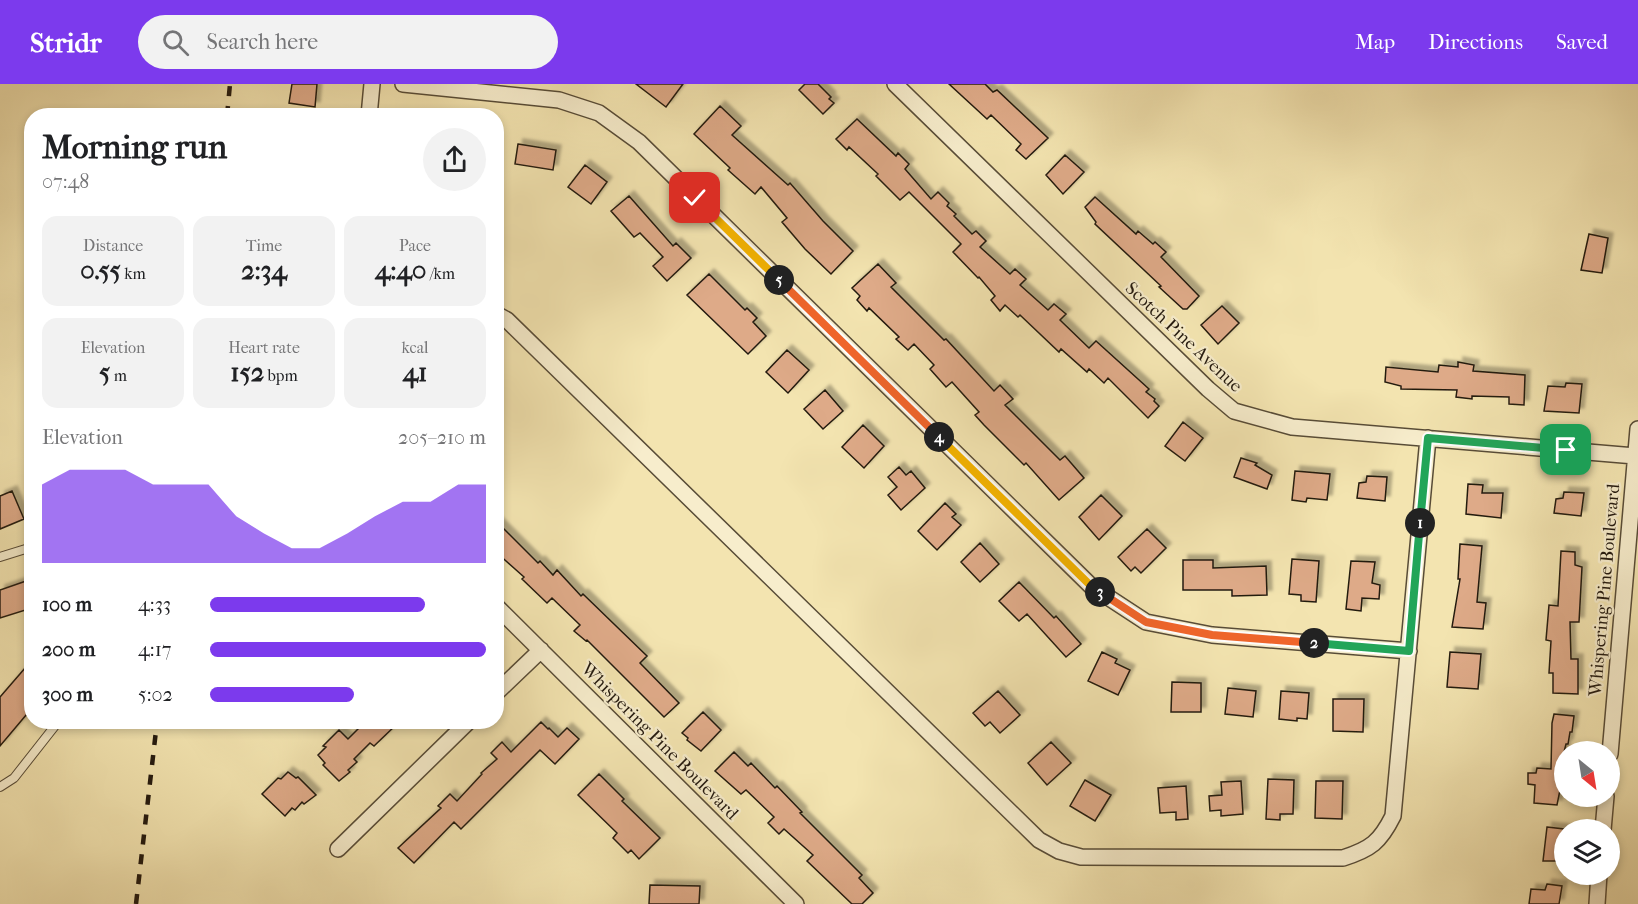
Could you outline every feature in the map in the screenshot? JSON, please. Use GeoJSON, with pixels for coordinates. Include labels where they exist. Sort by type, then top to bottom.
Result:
{"type":"FeatureCollection","features":[{"type":"Feature","properties":{"kind":"street"},"geometry":{"type":"LineString","coordinates":[[370,108],[372,84]]}},
{"type":"Feature","properties":{"kind":"street"},"geometry":{"type":"LineString","coordinates":[[403,84],[559,100],[599,113],[639,142],[1091,586],[1146,622],[1212,635],[1409,651]]}},
{"type":"Feature","properties":{"kind":"street","name":"Scotch Pine Avenue"},"geometry":{"type":"LineString","coordinates":[[895,84],[1208,389],[1234,411],[1292,427],[1635,456]]}},
{"type":"Feature","properties":{"kind":"street"},"geometry":{"type":"LineString","coordinates":[[504,318],[1039,840],[1059,851],[1081,857],[1343,858],[1365,851],[1383,835],[1393,816],[1428,438]]}},
{"type":"Feature","properties":{"kind":"street","name":"Whispering Pine Boulevard"},"geometry":{"type":"LineString","coordinates":[[1611,741],[1638,429]]}},
{"type":"Feature","properties":{"kind":"street","name":"Whispering Pine Boulevard"},"geometry":{"type":"LineString","coordinates":[[504,614],[796,904]]}},
{"type":"Feature","properties":{"kind":"street"},"geometry":{"type":"LineString","coordinates":[[504,685],[541,650]]}},
{"type":"Feature","properties":{"kind":"street"},"geometry":{"type":"LineString","coordinates":[[338,849],[461,729]]}},
{"type":"Feature","properties":{"kind":"street"},"geometry":{"type":"LineString","coordinates":[[1597,904],[1598,885]]}},
{"type":"Feature","properties":{"kind":"lane"},"geometry":{"type":"LineString","coordinates":[[0,557],[24,550]]}},
{"type":"Feature","properties":{"kind":"lane"},"geometry":{"type":"LineString","coordinates":[[0,787],[14,778],[52,729]]}},
{"type":"Feature","properties":{"kind":"building"},"geometry":{"type":"Polygon","coordinates":[[[292,84],[317,84],[315,107],[289,103],[292,84]]]}},
{"type":"Feature","properties":{"kind":"building"},"geometry":{"type":"Polygon","coordinates":[[[636,84],[683,84],[666,107],[636,84]]]}},
{"type":"Feature","properties":{"kind":"building"},"geometry":{"type":"Polygon","coordinates":[[[805,84],[818,84],[831,97],[829,99],[834,103],[823,114],[799,90],[805,84]]]}},
{"type":"Feature","properties":{"kind":"building"},"geometry":{"type":"Polygon","coordinates":[[[949,84],[985,84],[993,92],[997,90],[1048,138],[1026,159],[1016,150],[1021,144],[991,115],[987,119],[949,84]]]}},
{"type":"Feature","properties":{"kind":"building"},"geometry":{"type":"Polygon","coordinates":[[[720,106],[741,126],[732,135],[788,185],[790,183],[853,251],[831,274],[782,222],[787,218],[761,187],[755,194],[728,170],[730,168],[694,134],[720,106]]]}},
{"type":"Feature","properties":{"kind":"building"},"geometry":{"type":"Polygon","coordinates":[[[857,119],[896,156],[898,153],[909,164],[905,169],[931,199],[938,192],[949,203],[947,206],[956,214],[954,216],[972,234],[976,231],[986,241],[980,247],[1010,274],[1015,269],[1026,279],[1020,285],[1048,310],[1054,304],[1066,314],[1060,320],[1089,348],[1096,341],[1149,389],[1146,392],[1155,399],[1154,401],[1159,406],[1148,418],[1108,378],[1104,383],[1089,369],[1087,372],[1061,349],[1059,352],[1020,315],[1018,317],[1005,305],[1000,311],[991,300],[995,296],[953,252],[961,244],[909,192],[900,200],[876,176],[878,174],[849,147],[847,150],[836,139],[857,119]]]}},
{"type":"Feature","properties":{"kind":"building"},"geometry":{"type":"Polygon","coordinates":[[[518,144],[556,150],[553,170],[515,164],[518,144]]]}},
{"type":"Feature","properties":{"kind":"building"},"geometry":{"type":"Polygon","coordinates":[[[1065,155],[1084,172],[1063,194],[1046,175],[1065,155]]]}},
{"type":"Feature","properties":{"kind":"building"},"geometry":{"type":"Polygon","coordinates":[[[585,165],[607,182],[591,204],[568,187],[585,165]]]}},
{"type":"Feature","properties":{"kind":"building"},"geometry":{"type":"Polygon","coordinates":[[[629,196],[673,246],[676,243],[691,258],[667,281],[653,266],[663,257],[640,233],[634,237],[611,211],[629,196]]]}},
{"type":"Feature","properties":{"kind":"building"},"geometry":{"type":"Polygon","coordinates":[[[1095,197],[1136,234],[1138,231],[1166,252],[1161,257],[1199,296],[1187,309],[1183,309],[1159,287],[1161,286],[1095,224],[1096,222],[1085,207],[1095,197]]]}},
{"type":"Feature","properties":{"kind":"building"},"geometry":{"type":"Polygon","coordinates":[[[1589,234],[1608,238],[1602,273],[1581,270],[1589,234]]]}},
{"type":"Feature","properties":{"kind":"building"},"geometry":{"type":"Polygon","coordinates":[[[878,264],[896,283],[891,287],[944,340],[946,339],[994,391],[1000,385],[1013,399],[1005,405],[1060,460],[1065,456],[1084,478],[1059,500],[1026,463],[1024,465],[984,425],[975,415],[979,412],[952,382],[946,387],[930,369],[934,365],[914,344],[908,350],[896,339],[899,337],[869,308],[867,311],[857,300],[860,296],[852,288],[878,264]]]}},
{"type":"Feature","properties":{"kind":"building"},"geometry":{"type":"Polygon","coordinates":[[[709,274],[745,310],[747,308],[757,318],[753,322],[766,336],[748,354],[687,295],[709,274]]]}},
{"type":"Feature","properties":{"kind":"building"},"geometry":{"type":"Polygon","coordinates":[[[1222,306],[1239,323],[1218,344],[1201,325],[1222,306]]]}},
{"type":"Feature","properties":{"kind":"building"},"geometry":{"type":"Polygon","coordinates":[[[787,350],[809,370],[788,393],[766,372],[787,350]]]}},
{"type":"Feature","properties":{"kind":"building"},"geometry":{"type":"Polygon","coordinates":[[[1458,362],[1474,365],[1473,371],[1525,375],[1524,405],[1509,404],[1509,397],[1472,396],[1472,399],[1456,397],[1457,390],[1401,389],[1401,386],[1385,382],[1386,367],[1438,372],[1439,365],[1458,367],[1458,362]]]}},
{"type":"Feature","properties":{"kind":"building"},"geometry":{"type":"Polygon","coordinates":[[[1566,383],[1582,384],[1579,413],[1544,411],[1548,386],[1565,387],[1566,383]]]}},
{"type":"Feature","properties":{"kind":"building"},"geometry":{"type":"Polygon","coordinates":[[[825,390],[843,411],[823,429],[804,409],[825,390]]]}},
{"type":"Feature","properties":{"kind":"building"},"geometry":{"type":"Polygon","coordinates":[[[1183,422],[1203,438],[1185,461],[1165,446],[1183,422]]]}},
{"type":"Feature","properties":{"kind":"building"},"geometry":{"type":"Polygon","coordinates":[[[863,425],[884,446],[864,468],[842,447],[863,425]]]}},
{"type":"Feature","properties":{"kind":"building"},"geometry":{"type":"Polygon","coordinates":[[[1241,458],[1257,463],[1255,465],[1272,475],[1267,489],[1234,477],[1241,458]]]}},
{"type":"Feature","properties":{"kind":"building"},"geometry":{"type":"Polygon","coordinates":[[[899,467],[906,475],[911,471],[925,488],[901,510],[888,495],[897,487],[888,477],[899,467]]]}},
{"type":"Feature","properties":{"kind":"building"},"geometry":{"type":"Polygon","coordinates":[[[1295,471],[1330,474],[1327,500],[1307,498],[1306,502],[1292,500],[1295,471]]]}},
{"type":"Feature","properties":{"kind":"building"},"geometry":{"type":"Polygon","coordinates":[[[1367,476],[1387,477],[1385,501],[1357,498],[1359,483],[1366,482],[1367,476]]]}},
{"type":"Feature","properties":{"kind":"building"},"geometry":{"type":"Polygon","coordinates":[[[1468,484],[1483,485],[1482,493],[1503,493],[1501,518],[1466,514],[1468,484]]]}},
{"type":"Feature","properties":{"kind":"building"},"geometry":{"type":"Polygon","coordinates":[[[12,491],[24,519],[0,529],[0,496],[12,491]]]}},
{"type":"Feature","properties":{"kind":"building"},"geometry":{"type":"Polygon","coordinates":[[[1564,492],[1584,493],[1581,516],[1554,513],[1556,499],[1563,498],[1564,492]]]}},
{"type":"Feature","properties":{"kind":"building"},"geometry":{"type":"Polygon","coordinates":[[[1101,495],[1122,516],[1099,540],[1079,517],[1101,495]]]}},
{"type":"Feature","properties":{"kind":"building"},"geometry":{"type":"Polygon","coordinates":[[[945,503],[956,514],[952,517],[961,525],[937,550],[918,531],[945,503]]]}},
{"type":"Feature","properties":{"kind":"building"},"geometry":{"type":"Polygon","coordinates":[[[504,529],[553,575],[557,570],[581,596],[583,594],[647,656],[640,663],[679,703],[664,717],[587,640],[574,631],[580,625],[552,598],[547,603],[522,579],[524,577],[504,559],[504,529]]]}},
{"type":"Feature","properties":{"kind":"building"},"geometry":{"type":"Polygon","coordinates":[[[1147,529],[1166,548],[1141,573],[1135,567],[1131,571],[1118,557],[1147,529]]]}},
{"type":"Feature","properties":{"kind":"building"},"geometry":{"type":"Polygon","coordinates":[[[980,543],[999,564],[980,582],[961,562],[980,543]]]}},
{"type":"Feature","properties":{"kind":"building"},"geometry":{"type":"Polygon","coordinates":[[[1460,544],[1482,546],[1477,602],[1486,603],[1483,629],[1452,627],[1460,579],[1458,579],[1460,544]]]}},
{"type":"Feature","properties":{"kind":"building"},"geometry":{"type":"Polygon","coordinates":[[[1561,551],[1575,552],[1575,565],[1582,567],[1579,622],[1570,622],[1571,659],[1578,659],[1578,694],[1553,693],[1553,673],[1549,673],[1551,641],[1546,640],[1549,605],[1558,606],[1561,551]]]}},
{"type":"Feature","properties":{"kind":"building"},"geometry":{"type":"Polygon","coordinates":[[[1292,559],[1319,561],[1316,602],[1301,601],[1301,595],[1289,594],[1292,559]]]}},
{"type":"Feature","properties":{"kind":"building"},"geometry":{"type":"Polygon","coordinates":[[[1183,560],[1213,560],[1213,568],[1266,566],[1267,595],[1232,596],[1232,590],[1183,590],[1183,560]]]}},
{"type":"Feature","properties":{"kind":"building"},"geometry":{"type":"Polygon","coordinates":[[[1351,561],[1375,562],[1372,583],[1380,585],[1379,599],[1362,598],[1361,611],[1346,609],[1351,561]]]}},
{"type":"Feature","properties":{"kind":"building"},"geometry":{"type":"Polygon","coordinates":[[[24,582],[24,610],[0,618],[0,590],[24,582]]]}},
{"type":"Feature","properties":{"kind":"building"},"geometry":{"type":"Polygon","coordinates":[[[1019,582],[1054,618],[1056,616],[1081,644],[1066,657],[1027,614],[1019,621],[999,601],[1019,582]]]}},
{"type":"Feature","properties":{"kind":"building"},"geometry":{"type":"Polygon","coordinates":[[[1102,652],[1117,659],[1115,663],[1130,670],[1118,695],[1088,681],[1102,652]]]}},
{"type":"Feature","properties":{"kind":"building"},"geometry":{"type":"Polygon","coordinates":[[[1450,652],[1481,654],[1478,689],[1447,687],[1450,652]]]}},
{"type":"Feature","properties":{"kind":"building"},"geometry":{"type":"Polygon","coordinates":[[[24,669],[24,718],[0,746],[0,697],[24,669]]]}},
{"type":"Feature","properties":{"kind":"building"},"geometry":{"type":"Polygon","coordinates":[[[1172,682],[1201,683],[1201,712],[1171,712],[1172,682]]]}},
{"type":"Feature","properties":{"kind":"building"},"geometry":{"type":"Polygon","coordinates":[[[1228,688],[1256,691],[1253,717],[1225,714],[1228,688]]]}},
{"type":"Feature","properties":{"kind":"building"},"geometry":{"type":"Polygon","coordinates":[[[998,691],[1020,715],[1000,733],[990,722],[985,726],[973,713],[998,691]]]}},
{"type":"Feature","properties":{"kind":"building"},"geometry":{"type":"Polygon","coordinates":[[[1281,691],[1309,693],[1307,719],[1297,718],[1297,721],[1279,719],[1281,691]]]}},
{"type":"Feature","properties":{"kind":"building"},"geometry":{"type":"Polygon","coordinates":[[[1333,699],[1364,699],[1363,732],[1333,731],[1333,699]]]}},
{"type":"Feature","properties":{"kind":"building"},"geometry":{"type":"Polygon","coordinates":[[[703,712],[721,730],[701,751],[682,733],[703,712]]]}},
{"type":"Feature","properties":{"kind":"building"},"geometry":{"type":"Polygon","coordinates":[[[1554,714],[1574,716],[1568,741],[1554,741],[1554,805],[1534,803],[1535,785],[1528,784],[1528,773],[1536,773],[1537,768],[1551,769],[1554,714]]]}},
{"type":"Feature","properties":{"kind":"building"},"geometry":{"type":"Polygon","coordinates":[[[541,722],[558,737],[567,728],[579,739],[555,764],[540,750],[461,829],[454,822],[414,863],[398,848],[441,808],[438,806],[450,794],[457,801],[481,773],[497,759],[491,753],[502,742],[511,752],[541,722]]]}},
{"type":"Feature","properties":{"kind":"building"},"geometry":{"type":"Polygon","coordinates":[[[358,729],[392,729],[374,746],[370,743],[354,759],[357,762],[348,770],[350,772],[339,781],[323,765],[325,763],[318,755],[326,747],[323,746],[339,730],[348,739],[358,729]]]}},
{"type":"Feature","properties":{"kind":"building"},"geometry":{"type":"Polygon","coordinates":[[[1051,742],[1071,763],[1047,785],[1028,763],[1051,742]]]}},
{"type":"Feature","properties":{"kind":"building"},"geometry":{"type":"Polygon","coordinates":[[[734,752],[748,766],[751,763],[775,788],[777,786],[802,812],[800,813],[862,875],[859,878],[873,893],[862,904],[852,904],[807,861],[813,855],[784,829],[779,834],[768,823],[774,817],[746,790],[741,794],[715,771],[734,752]]]}},
{"type":"Feature","properties":{"kind":"building"},"geometry":{"type":"Polygon","coordinates":[[[288,772],[298,777],[316,795],[304,804],[302,802],[295,810],[292,808],[285,816],[262,794],[278,778],[281,779],[288,772]]]}},
{"type":"Feature","properties":{"kind":"building"},"geometry":{"type":"Polygon","coordinates":[[[599,774],[624,799],[622,801],[660,838],[639,859],[631,850],[628,853],[613,838],[617,833],[578,795],[599,774]]]}},
{"type":"Feature","properties":{"kind":"building"},"geometry":{"type":"Polygon","coordinates":[[[1268,779],[1294,780],[1293,814],[1280,814],[1280,820],[1266,819],[1268,779]]]}},
{"type":"Feature","properties":{"kind":"building"},"geometry":{"type":"Polygon","coordinates":[[[1085,780],[1111,795],[1095,821],[1070,806],[1085,780]]]}},
{"type":"Feature","properties":{"kind":"building"},"geometry":{"type":"Polygon","coordinates":[[[1241,781],[1243,814],[1221,816],[1221,810],[1210,811],[1209,796],[1222,795],[1221,782],[1241,781]]]}},
{"type":"Feature","properties":{"kind":"building"},"geometry":{"type":"Polygon","coordinates":[[[1316,781],[1343,781],[1342,819],[1315,818],[1316,781]]]}},
{"type":"Feature","properties":{"kind":"building"},"geometry":{"type":"Polygon","coordinates":[[[1186,786],[1188,819],[1176,820],[1176,812],[1160,813],[1158,788],[1186,786]]]}},
{"type":"Feature","properties":{"kind":"building"},"geometry":{"type":"Polygon","coordinates":[[[1547,827],[1554,828],[1554,861],[1543,861],[1547,827]]]}},
{"type":"Feature","properties":{"kind":"building"},"geometry":{"type":"Polygon","coordinates":[[[1547,884],[1562,886],[1559,904],[1529,904],[1531,889],[1545,890],[1547,884]]]}},
{"type":"Feature","properties":{"kind":"building"},"geometry":{"type":"Polygon","coordinates":[[[650,885],[700,886],[699,904],[649,904],[650,885]]]}},
{"type":"Feature","properties":{"kind":"railway"},"geometry":{"type":"LineString","coordinates":[[228,108],[230,84]]}},
{"type":"Feature","properties":{"kind":"railway"},"geometry":{"type":"LineString","coordinates":[[136,904],[156,729]]}},
{"type":"Feature","properties":{"kind":"route"},"geometry":{"type":"LineString","coordinates":[[695,198],[1091,586],[1146,622],[1212,635],[1409,651],[1428,438],[1566,450]]}}]}
